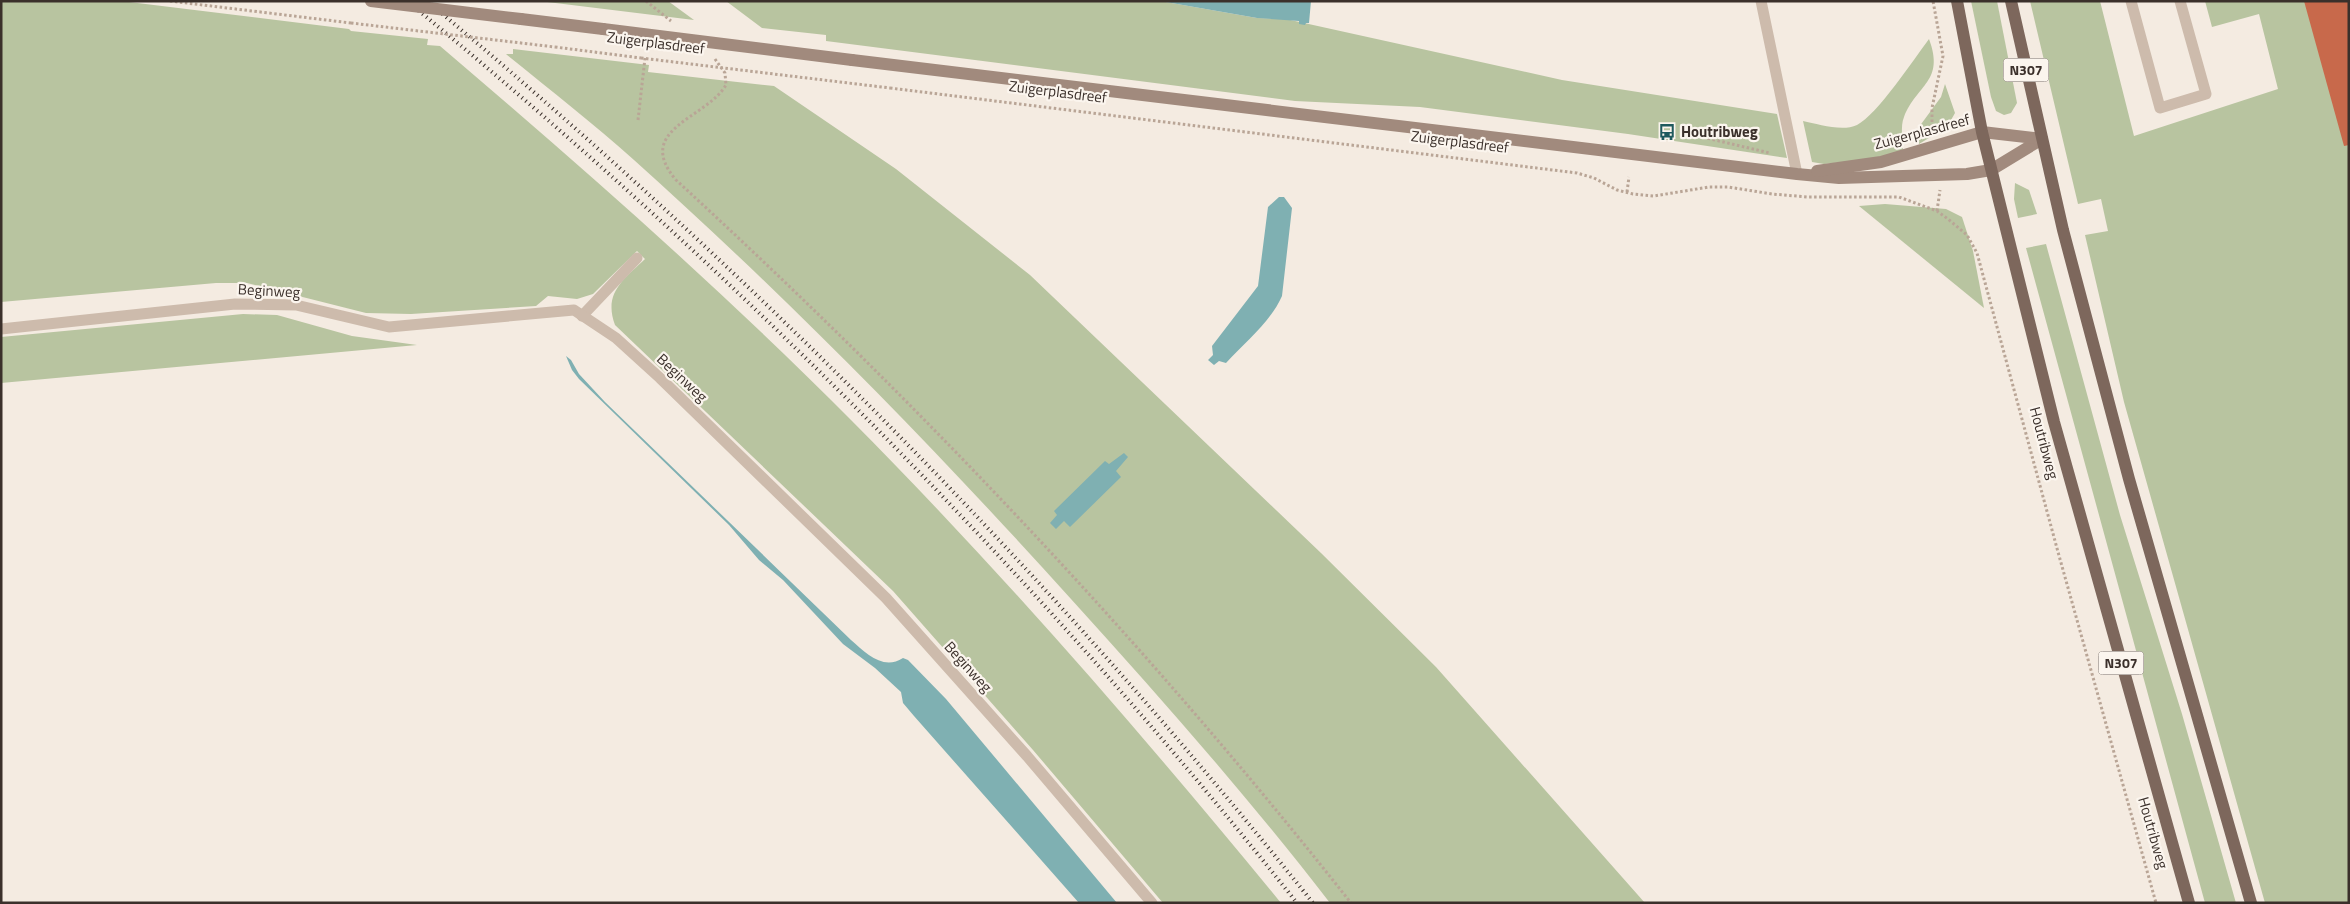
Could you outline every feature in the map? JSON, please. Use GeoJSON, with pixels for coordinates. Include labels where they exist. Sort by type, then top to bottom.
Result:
{"type":"FeatureCollection","features":[{"type":"Feature","properties":{"kind":"main road","name":"Zuigerplasdreef"},"geometry":{"type":"LineString","coordinates":[[370,1],[1839,178],[1941,175],[1991,170],[2042,139]]}},
{"type":"Feature","properties":{"kind":"main road","name":"Houtribweg"},"geometry":{"type":"LineString","coordinates":[[1957,1],[1982,132],[2054,422],[2189,903]]}},
{"type":"Feature","properties":{"kind":"main road","name":"N307"},"geometry":{"type":"LineString","coordinates":[[2011,1],[2063,230],[2127,469],[2251,903]]}},
{"type":"Feature","properties":{"kind":"main road","name":"Zuigerplasdreef"},"geometry":{"type":"LineString","coordinates":[[1797,174],[1881,162],[1982,132],[2042,139]]}},
{"type":"Feature","properties":{"kind":"lane"},"geometry":{"type":"LineString","coordinates":[[1761,1],[1797,174]]}},
{"type":"Feature","properties":{"kind":"lane"},"geometry":{"type":"LineString","coordinates":[[2131,1],[2160,108],[2206,94],[2180,1]]}},
{"type":"Feature","properties":{"kind":"lane"},"geometry":{"type":"LineString","coordinates":[[582,316],[637,258]]}},
{"type":"Feature","properties":{"kind":"lane","name":"Beginweg"},"geometry":{"type":"LineString","coordinates":[[1,329],[235,304],[296,305],[389,328],[574,310],[616,338],[660,378],[886,598],[1020,749],[1152,903]]}},
{"type":"Feature","properties":{"kind":"path","name":"Zuigerplasdreef"},"geometry":{"type":"LineString","coordinates":[[170,1],[1577,173],[1627,192],[1654,196],[1728,187],[1808,197],[1899,197],[1937,211]]}},
{"type":"Feature","properties":{"kind":"path"},"geometry":{"type":"LineString","coordinates":[[1933,1],[1943,56],[1932,108],[1932,133],[1935,146]]}},
{"type":"Feature","properties":{"kind":"path"},"geometry":{"type":"LineString","coordinates":[[638,120],[643,58]]}},
{"type":"Feature","properties":{"kind":"path"},"geometry":{"type":"LineString","coordinates":[[726,85],[716,97],[673,128],[664,143],[662,156],[666,168],[676,180],[846,340],[1071,572],[1258,786],[1351,903]]}},
{"type":"Feature","properties":{"kind":"path"},"geometry":{"type":"LineString","coordinates":[[1698,136],[1772,153],[1793,154]]}},
{"type":"Feature","properties":{"kind":"path"},"geometry":{"type":"LineString","coordinates":[[1937,211],[1941,175]]}},
{"type":"Feature","properties":{"kind":"path"},"geometry":{"type":"LineString","coordinates":[[1627,192],[1629,177]]}},
{"type":"Feature","properties":{"kind":"path","name":"Houtribweg"},"geometry":{"type":"LineString","coordinates":[[1937,211],[1967,235],[1977,254],[2052,534],[2156,903]]}},
{"type":"Feature","properties":{"kind":"green space"},"geometry":{"type":"Polygon","coordinates":[[[1,1],[121,1],[349,29],[351,31],[428,39],[427,45],[440,46],[650,229],[752,323],[851,420],[963,537],[1072,656],[1281,903],[1163,903],[1033,750],[893,591],[615,325],[612,314],[614,295],[623,280],[645,259],[637,251],[593,294],[577,299],[548,296],[536,306],[411,314],[366,313],[247,283],[216,283],[1,302],[1,1]]]}},
{"type":"Feature","properties":{"kind":"green space"},"geometry":{"type":"Polygon","coordinates":[[[539,1],[668,1],[694,20],[539,1]]]}},
{"type":"Feature","properties":{"kind":"green space"},"geometry":{"type":"Polygon","coordinates":[[[726,1],[1160,1],[1257,18],[1286,19],[1562,80],[1777,114],[1787,158],[1628,134],[1420,107],[1295,101],[826,41],[826,35],[762,28],[726,1]]]}},
{"type":"Feature","properties":{"kind":"green space"},"geometry":{"type":"Polygon","coordinates":[[[1971,1],[1997,1],[2017,103],[2011,113],[2004,115],[1996,111],[1991,97],[1971,1]]]}},
{"type":"Feature","properties":{"kind":"green space"},"geometry":{"type":"Polygon","coordinates":[[[2030,1],[2100,1],[2134,136],[2278,89],[2259,14],[2212,27],[2205,1],[2349,1],[2349,903],[2265,903],[2124,402],[2085,235],[2108,231],[2101,199],[2078,204],[2030,1]]]}},
{"type":"Feature","properties":{"kind":"green space"},"geometry":{"type":"Polygon","coordinates":[[[1929,39],[1933,53],[1934,65],[1932,74],[1909,106],[1904,117],[1902,129],[1903,152],[1893,157],[1824,164],[1812,162],[1803,121],[1837,128],[1857,125],[1885,99],[1929,39]]]}},
{"type":"Feature","properties":{"kind":"green space"},"geometry":{"type":"Polygon","coordinates":[[[513,49],[649,65],[648,72],[774,86],[896,169],[1030,275],[1321,553],[1436,667],[1645,903],[1330,903],[1268,825],[1171,711],[1019,542],[913,429],[804,319],[691,212],[603,133],[506,54],[513,54],[513,49]]]}},
{"type":"Feature","properties":{"kind":"green space"},"geometry":{"type":"Polygon","coordinates":[[[1945,84],[1955,113],[1947,127],[1919,144],[1919,127],[1941,97],[1945,84]]]}},
{"type":"Feature","properties":{"kind":"green space"},"geometry":{"type":"Polygon","coordinates":[[[2015,183],[2029,190],[2037,214],[2018,218],[2014,199],[2015,183]]]}},
{"type":"Feature","properties":{"kind":"green space"},"geometry":{"type":"Polygon","coordinates":[[[1885,204],[1946,209],[1962,217],[1973,251],[1984,308],[1859,206],[1885,204]]]}},
{"type":"Feature","properties":{"kind":"green space"},"geometry":{"type":"Polygon","coordinates":[[[2046,244],[2120,515],[2182,714],[2236,903],[2205,903],[2026,248],[2046,244]]]}},
{"type":"Feature","properties":{"kind":"green space"},"geometry":{"type":"Polygon","coordinates":[[[243,314],[277,315],[352,336],[417,345],[1,383],[1,337],[243,314]]]}},
{"type":"Feature","properties":{"kind":"water"},"geometry":{"type":"Polygon","coordinates":[[[1160,1],[1311,1],[1309,23],[1305,25],[1299,24],[1299,21],[1257,18],[1160,1]]]}},
{"type":"Feature","properties":{"kind":"water"},"geometry":{"type":"Polygon","coordinates":[[[1279,197],[1284,197],[1292,208],[1282,296],[1271,315],[1257,332],[1226,363],[1219,361],[1214,365],[1208,360],[1213,355],[1212,346],[1258,286],[1268,207],[1279,197]]]}},
{"type":"Feature","properties":{"kind":"water"},"geometry":{"type":"Polygon","coordinates":[[[566,356],[571,360],[579,374],[605,402],[851,640],[875,659],[889,662],[903,658],[908,660],[946,699],[1117,903],[1079,903],[903,703],[901,692],[875,668],[843,644],[783,580],[759,560],[729,525],[579,379],[572,370],[566,356]]]}},
{"type":"Feature","properties":{"kind":"water"},"geometry":{"type":"Polygon","coordinates":[[[1124,453],[1128,457],[1116,471],[1121,477],[1070,527],[1064,521],[1056,529],[1050,523],[1057,515],[1054,511],[1105,461],[1109,464],[1124,453]]]}},
{"type":"Feature","properties":{"kind":"building"},"geometry":{"type":"Polygon","coordinates":[[[2304,1],[2349,1],[2349,145],[2344,146],[2304,1]]]}},
{"type":"Feature","properties":{"kind":"railway"},"geometry":{"type":"LineString","coordinates":[[407,1],[528,103],[647,208],[763,317],[876,428],[986,542],[1093,660],[1197,780],[1297,903]]}},
{"type":"Feature","properties":{"kind":"railway"},"geometry":{"type":"LineString","coordinates":[[427,1],[548,104],[665,210],[781,318],[893,430],[1002,544],[1109,661],[1212,780],[1313,903]]}},
{"type":"Feature","properties":{"kind":"place","name":"Houtribweg"},"geometry":{"type":"Point","coordinates":[1667,132]}}]}
